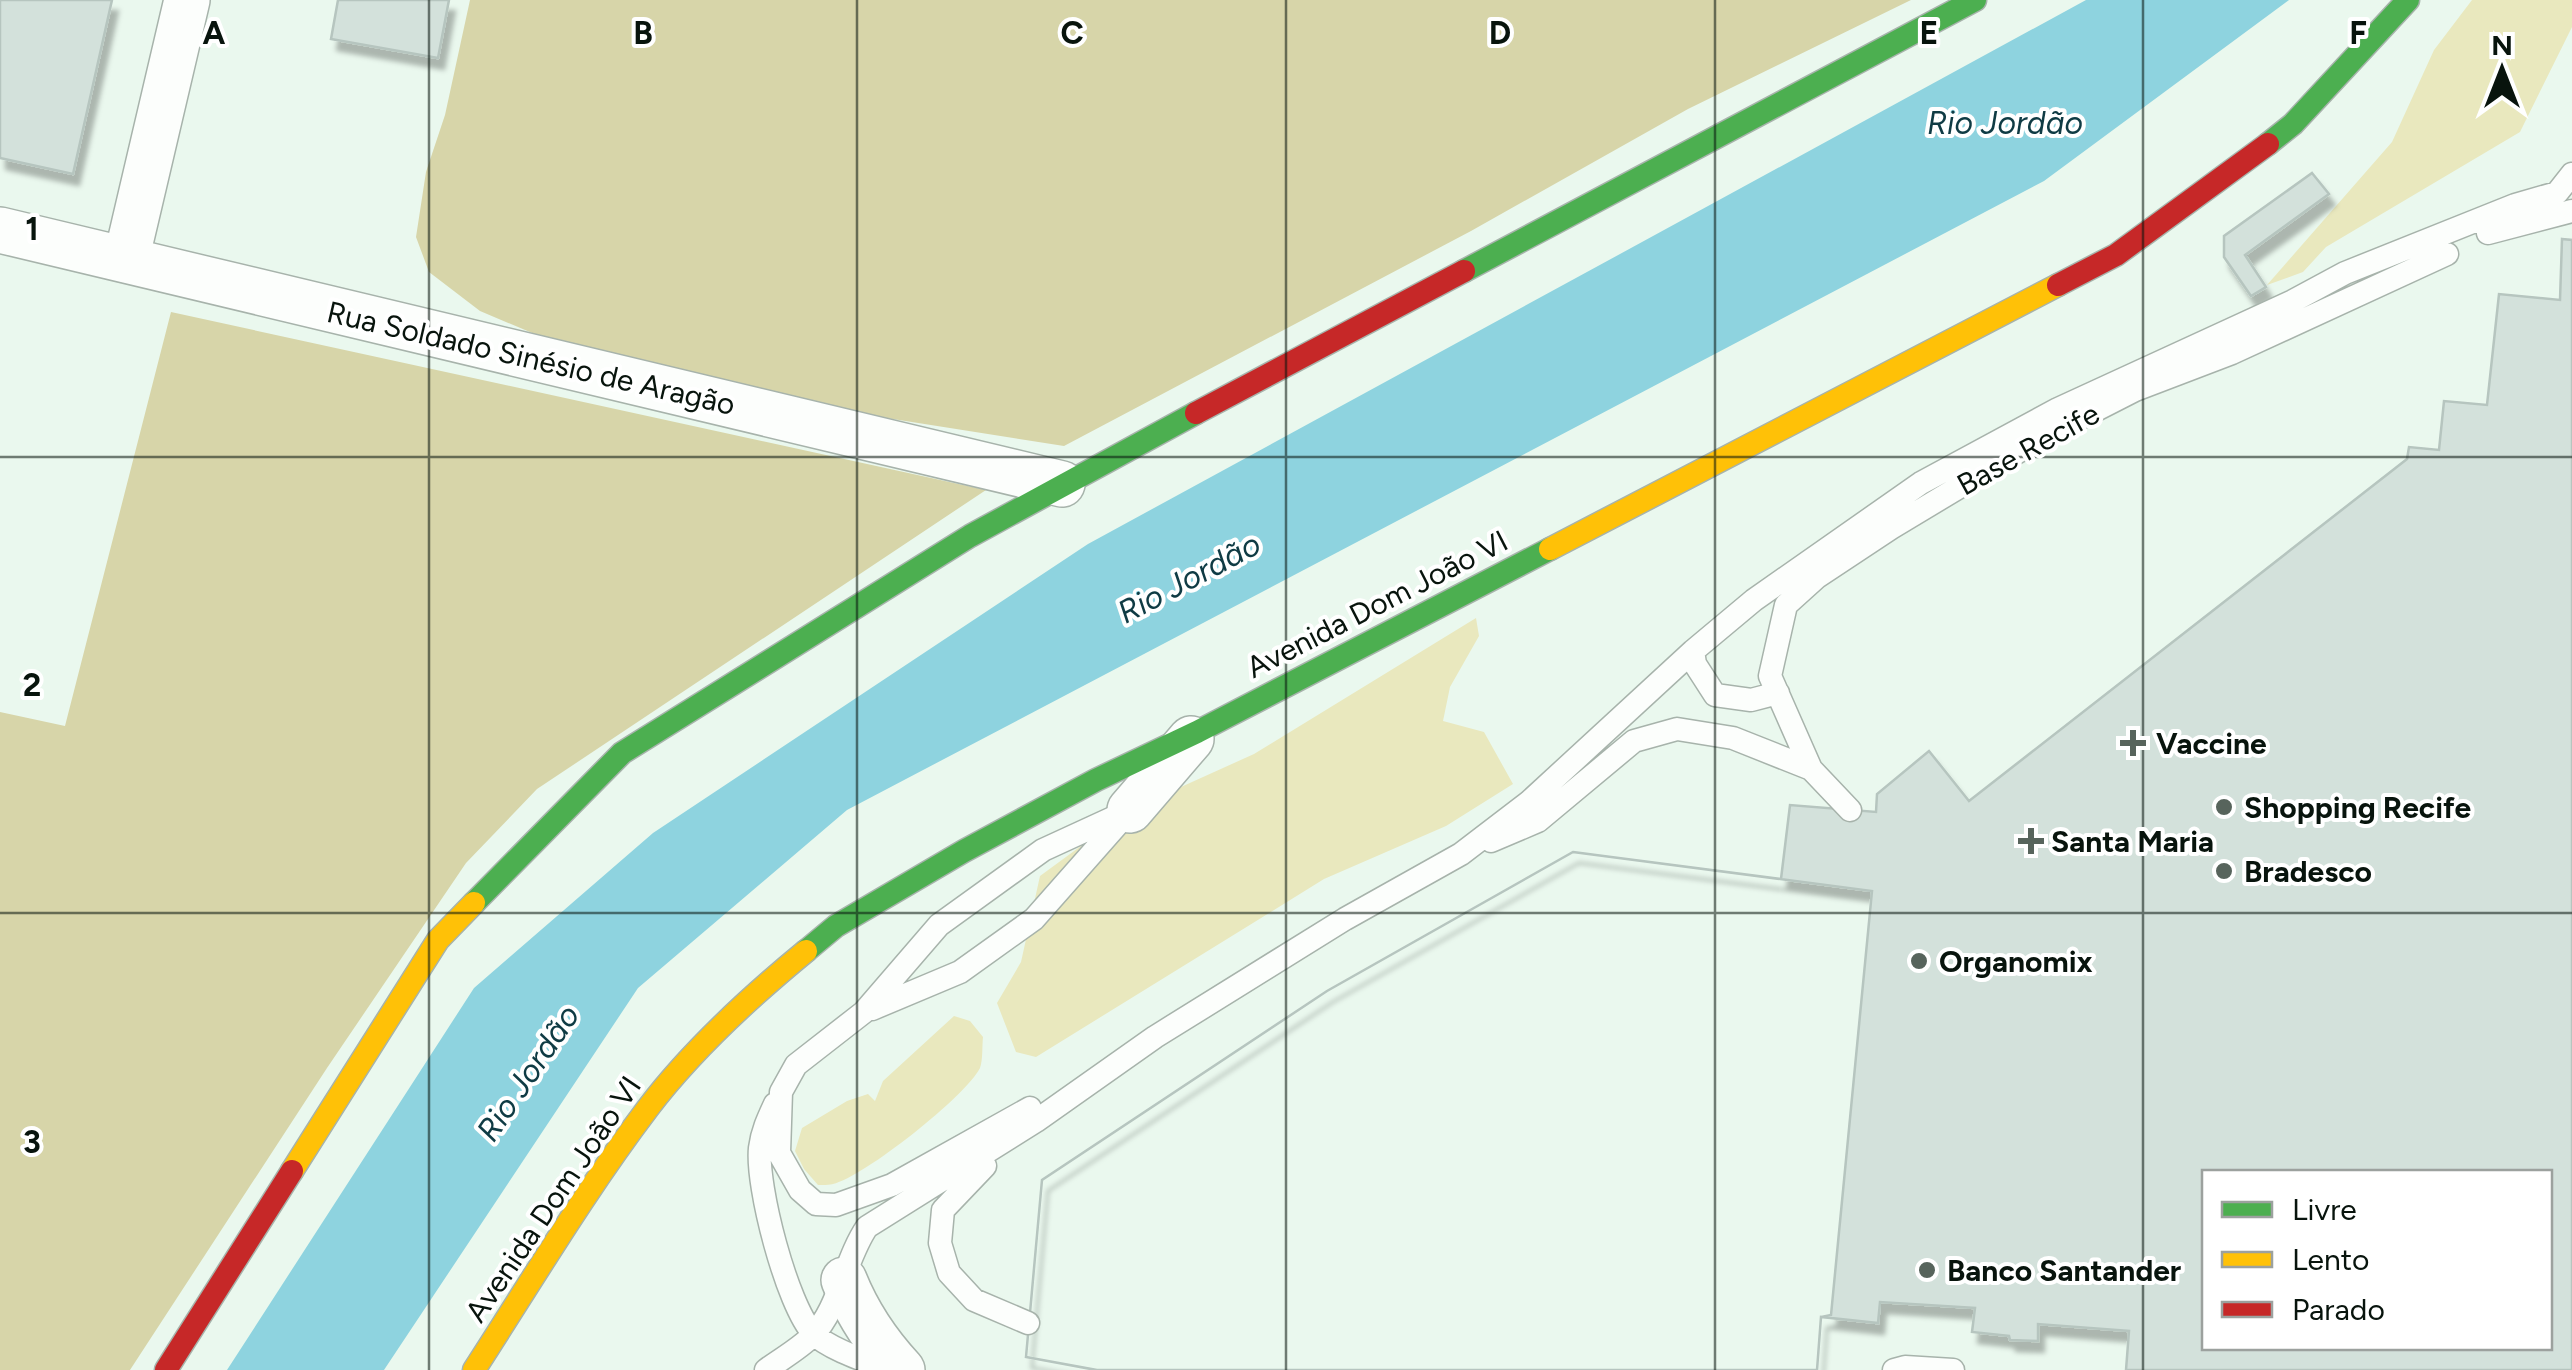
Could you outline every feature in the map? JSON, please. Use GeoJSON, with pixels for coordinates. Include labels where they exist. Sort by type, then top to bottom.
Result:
{"type":"FeatureCollection","features":[{"type":"Feature","properties":{"kind":"main road"},"geometry":{"type":"LineString","coordinates":[[166,1370],[438,940],[622,753],[970,536],[1062,484],[1975,0]]}},
{"type":"Feature","properties":{"kind":"main road","name":"Avenida Dom João VI"},"geometry":{"type":"LineString","coordinates":[[474,1370],[590,1189],[650,1104],[767,984],[836,926],[1096,780],[1197,732],[2116,255],[2293,124],[2408,0]]}},
{"type":"Feature","properties":{"kind":"street"},"geometry":{"type":"LineString","coordinates":[[126,260],[187,0]]}},
{"type":"Feature","properties":{"kind":"street","name":"Rua Soldado Sinésio de Aragão"},"geometry":{"type":"LineString","coordinates":[[0,230],[1062,484]]}},
{"type":"Feature","properties":{"kind":"street"},"geometry":{"type":"LineString","coordinates":[[1130,810],[1197,732]]}},
{"type":"Feature","properties":{"kind":"street"},"geometry":{"type":"LineString","coordinates":[[844,1280],[856,1310],[879,1346],[902,1370]]}},
{"type":"Feature","properties":{"kind":"lane"},"geometry":{"type":"LineString","coordinates":[[782,1092],[779,1153],[789,1175],[816,1204],[836,1205],[892,1185],[1155,1037],[1346,918],[1460,854],[1528,802],[1693,650],[1754,600],[1921,484],[2058,408],[2345,274],[2515,205],[2557,193],[2572,174]]}},
{"type":"Feature","properties":{"kind":"lane"},"geometry":{"type":"LineString","coordinates":[[2488,233],[2572,212]]}},
{"type":"Feature","properties":{"kind":"lane","name":"Base Recife"},"geometry":{"type":"LineString","coordinates":[[1850,810],[1811,769],[1770,676],[1786,606],[1817,577],[2041,438],[2134,390],[2232,354],[2446,254]]}},
{"type":"Feature","properties":{"kind":"lane"},"geometry":{"type":"LineString","coordinates":[[1693,650],[1695,664],[1715,695],[1751,700],[1778,694]]}},
{"type":"Feature","properties":{"kind":"lane","name":"Base Recife"},"geometry":{"type":"LineString","coordinates":[[1460,854],[1538,821],[1634,740],[1677,729],[1734,738],[1811,769]]}},
{"type":"Feature","properties":{"kind":"lane"},"geometry":{"type":"LineString","coordinates":[[864,1012],[960,972],[1034,918],[1130,810]]}},
{"type":"Feature","properties":{"kind":"lane"},"geometry":{"type":"LineString","coordinates":[[890,1370],[814,1334],[790,1293],[761,1176],[764,1127],[796,1065],[864,1012],[939,925],[1043,850],[1130,810]]}},
{"type":"Feature","properties":{"kind":"lane"},"geometry":{"type":"LineString","coordinates":[[766,1370],[814,1334],[844,1280],[852,1250],[867,1227],[1036,1120],[1155,1037]]}},
{"type":"Feature","properties":{"kind":"lane"},"geometry":{"type":"LineString","coordinates":[[1028,1322],[974,1300],[950,1273],[940,1243],[943,1210],[969,1180],[1036,1120]]}},
{"type":"Feature","properties":{"kind":"lane"},"geometry":{"type":"LineString","coordinates":[[1894,1370],[1953,1370]]}},
{"type":"Feature","properties":{"kind":"green space"},"geometry":{"type":"Polygon","coordinates":[[[2472,0],[2572,0],[2572,27],[2520,132],[2326,247],[2303,272],[2267,285],[2392,142],[2434,50],[2472,0]]]}},
{"type":"Feature","properties":{"kind":"green space"},"geometry":{"type":"Polygon","coordinates":[[[1476,618],[1479,636],[1450,687],[1443,721],[1484,732],[1513,784],[1446,826],[1324,879],[1036,1057],[1016,1052],[997,1003],[1021,962],[1040,876],[1130,810],[1254,754],[1476,618]]]}},
{"type":"Feature","properties":{"kind":"green space"},"geometry":{"type":"Polygon","coordinates":[[[954,1016],[970,1021],[983,1037],[981,1065],[971,1081],[936,1115],[867,1167],[832,1184],[818,1185],[795,1151],[802,1128],[847,1101],[868,1094],[875,1101],[883,1081],[954,1016]]]}},
{"type":"Feature","properties":{"kind":"shaded area"},"geometry":{"type":"Polygon","coordinates":[[[470,0],[1911,0],[1688,109],[1471,231],[1064,446],[766,399],[537,335],[480,311],[429,272],[416,237],[426,172],[445,115],[470,0]]]}},
{"type":"Feature","properties":{"kind":"shaded area"},"geometry":{"type":"Polygon","coordinates":[[[171,312],[986,490],[537,789],[466,863],[130,1370],[0,1370],[0,712],[65,726],[171,312]]]}},
{"type":"Feature","properties":{"kind":"water","name":"Rio Jordão"},"geometry":{"type":"Polygon","coordinates":[[[2086,0],[2289,0],[2044,181],[847,810],[638,988],[384,1370],[227,1370],[474,988],[653,833],[1088,544],[2086,0]]]}},
{"type":"Feature","properties":{"kind":"building"},"geometry":{"type":"Polygon","coordinates":[[[0,0],[112,0],[73,174],[0,158],[0,0]]]}},
{"type":"Feature","properties":{"kind":"building"},"geometry":{"type":"Polygon","coordinates":[[[338,0],[449,0],[438,58],[331,39],[338,0]]]}},
{"type":"Feature","properties":{"kind":"building"},"geometry":{"type":"Polygon","coordinates":[[[2312,173],[2329,194],[2245,255],[2266,287],[2251,296],[2224,257],[2224,236],[2312,173]]]}},
{"type":"Feature","properties":{"kind":"building","name":"Shopping Recife"},"geometry":{"type":"Polygon","coordinates":[[[2562,239],[2572,240],[2572,1370],[2126,1370],[2129,1331],[2038,1324],[2038,1341],[2010,1340],[2009,1336],[1972,1332],[1975,1308],[1880,1302],[1878,1323],[1821,1317],[1817,1370],[1096,1370],[1026,1357],[1042,1180],[1327,991],[1573,852],[1781,879],[1790,805],[1876,812],[1877,794],[1929,751],[1969,801],[2407,459],[2409,447],[2439,450],[2444,401],[2487,405],[2499,294],[2560,300],[2562,239]]]}},
{"type":"Feature","properties":{"kind":"building"},"geometry":{"type":"Polygon","coordinates":[[[1573,852],[1872,891],[1831,1315],[1821,1317],[1817,1370],[1097,1370],[1026,1357],[1042,1180],[1327,991],[1573,852]]]}},
{"type":"Feature","properties":{"kind":"traffic: fast"},"geometry":{"type":"LineString","coordinates":[[1464,271],[1975,0]]}},
{"type":"Feature","properties":{"kind":"traffic: fast"},"geometry":{"type":"LineString","coordinates":[[2268,144],[2293,124],[2408,0]]}},
{"type":"Feature","properties":{"kind":"traffic: fast"},"geometry":{"type":"LineString","coordinates":[[474,903],[622,753],[970,536],[1196,413]]}},
{"type":"Feature","properties":{"kind":"traffic: fast"},"geometry":{"type":"LineString","coordinates":[[806,951],[836,926],[964,851],[1550,549]]}},
{"type":"Feature","properties":{"kind":"traffic: slow"},"geometry":{"type":"LineString","coordinates":[[1550,549],[2058,285]]}},
{"type":"Feature","properties":{"kind":"traffic: slow"},"geometry":{"type":"LineString","coordinates":[[292,1171],[438,940],[474,903]]}},
{"type":"Feature","properties":{"kind":"traffic: slow"},"geometry":{"type":"LineString","coordinates":[[474,1370],[580,1204],[648,1108],[722,1025],[806,951]]}},
{"type":"Feature","properties":{"kind":"traffic: jam"},"geometry":{"type":"LineString","coordinates":[[2058,285],[2116,255],[2268,144]]}},
{"type":"Feature","properties":{"kind":"traffic: jam"},"geometry":{"type":"LineString","coordinates":[[1196,413],[1464,271]]}},
{"type":"Feature","properties":{"kind":"traffic: jam"},"geometry":{"type":"LineString","coordinates":[[166,1370],[292,1171]]}},
{"type":"Feature","properties":{"kind":"place","name":"Vaccine"},"geometry":{"type":"Point","coordinates":[2133,743]}},
{"type":"Feature","properties":{"kind":"place","name":"Shopping Recife"},"geometry":{"type":"Point","coordinates":[2224,807]}},
{"type":"Feature","properties":{"kind":"place","name":"Santa Maria"},"geometry":{"type":"Point","coordinates":[2031,841]}},
{"type":"Feature","properties":{"kind":"place","name":"Bradesco"},"geometry":{"type":"Point","coordinates":[2224,871]}},
{"type":"Feature","properties":{"kind":"place","name":"Organomix"},"geometry":{"type":"Point","coordinates":[1919,961]}},
{"type":"Feature","properties":{"kind":"place","name":"Banco Santander"},"geometry":{"type":"Point","coordinates":[1927,1270]}}]}
